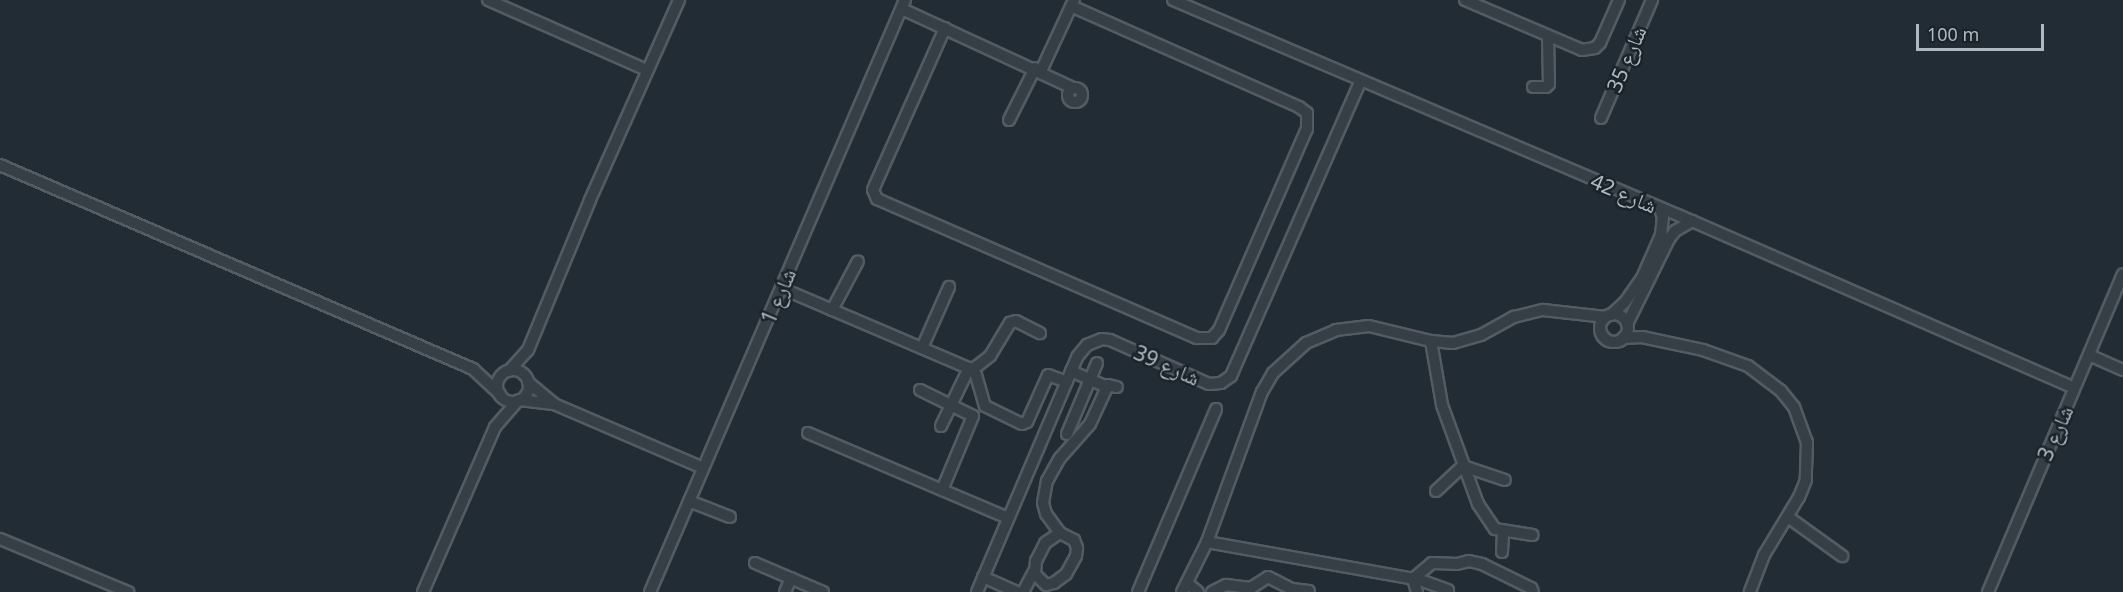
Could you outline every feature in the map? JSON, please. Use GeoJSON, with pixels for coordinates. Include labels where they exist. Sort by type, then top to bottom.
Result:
{"type":"FeatureCollection","features":[{"type":"Feature","properties":{"kind":"street"},"geometry":{"type":"LineString","coordinates":[[488,0],[647,70]]}},
{"type":"Feature","properties":{"kind":"street"},"geometry":{"type":"LineString","coordinates":[[423,592],[495,427],[500,394],[498,381],[528,350],[679,0]]}},
{"type":"Feature","properties":{"kind":"street"},"geometry":{"type":"LineString","coordinates":[[1465,0],[1582,50],[1595,48],[1600,43],[1619,0]]}},
{"type":"Feature","properties":{"kind":"street","name":"شارع 35"},"geometry":{"type":"LineString","coordinates":[[1601,118],[1652,0]]}},
{"type":"Feature","properties":{"kind":"street","name":"شارع 42"},"geometry":{"type":"LineString","coordinates":[[1181,1],[2074,388]]}},
{"type":"Feature","properties":{"kind":"street"},"geometry":{"type":"LineString","coordinates":[[945,28],[875,185],[874,195],[877,200],[1197,338],[1212,338],[1219,330],[1307,129],[1307,113],[1299,107],[1072,3],[1038,70],[1009,120]]}},
{"type":"Feature","properties":{"kind":"street"},"geometry":{"type":"LineString","coordinates":[[904,4],[945,28],[1073,88]]}},
{"type":"Feature","properties":{"kind":"street","name":"شارع 1"},"geometry":{"type":"LineString","coordinates":[[650,592],[904,4]]}},
{"type":"Feature","properties":{"kind":"street"},"geometry":{"type":"LineString","coordinates":[[1533,87],[1546,87],[1549,84],[1548,36]]}},
{"type":"Feature","properties":{"kind":"street","name":"شارع 39"},"geometry":{"type":"LineString","coordinates":[[977,592],[1081,350],[1102,339],[1110,340],[1209,384],[1226,380],[1233,371],[1361,80]]}},
{"type":"Feature","properties":{"kind":"street"},"geometry":{"type":"LineString","coordinates":[[0,165],[473,369],[506,400],[554,404]]}},
{"type":"Feature","properties":{"kind":"street"},"geometry":{"type":"LineString","coordinates":[[1600,327],[1608,316],[1625,302],[1642,278],[1661,236],[1663,217],[1660,209]]}},
{"type":"Feature","properties":{"kind":"street"},"geometry":{"type":"LineString","coordinates":[[1586,315],[1600,327],[1603,336],[1610,341],[1626,330],[1669,239],[1675,231],[1692,221]]}},
{"type":"Feature","properties":{"kind":"street"},"geometry":{"type":"LineString","coordinates":[[832,310],[858,261]]}},
{"type":"Feature","properties":{"kind":"street","name":"شارع 3"},"geometry":{"type":"LineString","coordinates":[[1988,592],[2123,274]]}},
{"type":"Feature","properties":{"kind":"street"},"geometry":{"type":"LineString","coordinates":[[922,348],[950,287]]}},
{"type":"Feature","properties":{"kind":"street"},"geometry":{"type":"LineString","coordinates":[[781,288],[970,369],[976,375],[985,406],[1022,424],[1027,422],[1048,375],[1069,376],[1112,387],[1090,424],[1052,469],[1043,492],[1046,514],[1060,533],[1074,540],[1077,548],[1076,556],[1066,574],[1051,585],[1028,592]]}},
{"type":"Feature","properties":{"kind":"street"},"geometry":{"type":"LineString","coordinates":[[1198,592],[1184,588],[1207,542],[1262,392],[1288,356],[1320,335],[1352,327],[1386,328],[1431,341],[1453,343],[1467,340],[1514,317],[1558,309],[1586,315],[1623,317],[1626,330]]}},
{"type":"Feature","properties":{"kind":"street"},"geometry":{"type":"LineString","coordinates":[[941,426],[970,369],[990,356],[1010,323],[1016,321],[1040,333]]}},
{"type":"Feature","properties":{"kind":"street"},"geometry":{"type":"LineString","coordinates":[[1626,330],[1642,337],[1728,358],[1748,366],[1781,391],[1803,424],[1808,452],[1806,480],[1788,517],[1764,555],[1750,592]]}},
{"type":"Feature","properties":{"kind":"street"},"geometry":{"type":"LineString","coordinates":[[1431,341],[1442,405],[1478,504],[1493,528],[1533,535]]}},
{"type":"Feature","properties":{"kind":"street"},"geometry":{"type":"LineString","coordinates":[[495,427],[528,390],[528,350]]}},
{"type":"Feature","properties":{"kind":"street"},"geometry":{"type":"LineString","coordinates":[[2089,354],[2123,370]]}},
{"type":"Feature","properties":{"kind":"street"},"geometry":{"type":"LineString","coordinates":[[1067,434],[1097,363]]}},
{"type":"Feature","properties":{"kind":"street"},"geometry":{"type":"LineString","coordinates":[[473,369],[520,372],[554,404],[703,468]]}},
{"type":"Feature","properties":{"kind":"street"},"geometry":{"type":"LineString","coordinates":[[920,390],[971,413],[973,418],[942,490]]}},
{"type":"Feature","properties":{"kind":"street","name":"شارع 39"},"geometry":{"type":"LineString","coordinates":[[1138,592],[1216,409]]}},
{"type":"Feature","properties":{"kind":"street"},"geometry":{"type":"LineString","coordinates":[[808,433],[1008,518]]}},
{"type":"Feature","properties":{"kind":"street"},"geometry":{"type":"LineString","coordinates":[[1463,466],[1505,480]]}},
{"type":"Feature","properties":{"kind":"street"},"geometry":{"type":"LineString","coordinates":[[1436,491],[1463,466]]}},
{"type":"Feature","properties":{"kind":"street"},"geometry":{"type":"LineString","coordinates":[[689,501],[730,517]]}},
{"type":"Feature","properties":{"kind":"street"},"geometry":{"type":"LineString","coordinates":[[1788,517],[1842,556]]}},
{"type":"Feature","properties":{"kind":"street"},"geometry":{"type":"LineString","coordinates":[[1502,552],[1503,531]]}},
{"type":"Feature","properties":{"kind":"street"},"geometry":{"type":"LineString","coordinates":[[1023,592],[1042,548],[1050,538],[1060,533]]}},
{"type":"Feature","properties":{"kind":"street"},"geometry":{"type":"LineString","coordinates":[[0,538],[128,592]]}},
{"type":"Feature","properties":{"kind":"street"},"geometry":{"type":"LineString","coordinates":[[1207,542],[1413,579],[1449,590]]}},
{"type":"Feature","properties":{"kind":"street"},"geometry":{"type":"LineString","coordinates":[[1413,579],[1435,562],[1457,564],[1474,561],[1531,588],[1533,592]]}},
{"type":"Feature","properties":{"kind":"street"},"geometry":{"type":"LineString","coordinates":[[755,563],[823,592]]}},
{"type":"Feature","properties":{"kind":"street"},"geometry":{"type":"LineString","coordinates":[[1034,571],[1038,580],[1051,585]]}},
{"type":"Feature","properties":{"kind":"street"},"geometry":{"type":"LineString","coordinates":[[983,577],[1016,592]]}},
{"type":"Feature","properties":{"kind":"street"},"geometry":{"type":"LineString","coordinates":[[1212,592],[1222,585],[1251,588],[1268,577],[1292,589],[1309,591]]}},
{"type":"Feature","properties":{"kind":"street"},"geometry":{"type":"LineString","coordinates":[[785,592],[791,578]]}},
{"type":"Feature","properties":{"kind":"street"},"geometry":{"type":"LineString","coordinates":[[1413,579],[1417,592]]}}]}
